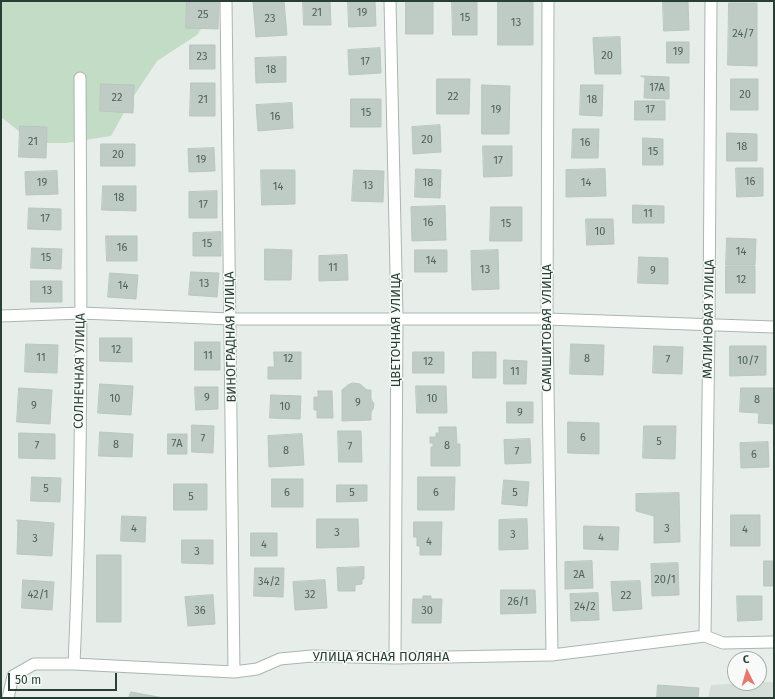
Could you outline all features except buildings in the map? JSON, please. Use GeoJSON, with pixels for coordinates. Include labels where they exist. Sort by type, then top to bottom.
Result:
{"type":"FeatureCollection","features":[{"type":"Feature","properties":{"kind":"street","name":"ВИНОГРАДНАЯ УЛИЦА"},"geometry":{"type":"LineString","coordinates":[[226,1],[231,319],[234,672]]}},
{"type":"Feature","properties":{"kind":"street","name":"ЦВЕТОЧНАЯ УЛИЦА"},"geometry":{"type":"LineString","coordinates":[[390,1],[397,318],[395,658]]}},
{"type":"Feature","properties":{"kind":"street","name":"САМШИТОВАЯ УЛИЦА"},"geometry":{"type":"LineString","coordinates":[[548,1],[547,319],[552,655]]}},
{"type":"Feature","properties":{"kind":"street","name":"МАЛИНОВАЯ УЛИЦА"},"geometry":{"type":"LineString","coordinates":[[705,636],[711,1]]}},
{"type":"Feature","properties":{"kind":"street","name":"СОЛНЕЧНАЯ УЛИЦА"},"geometry":{"type":"LineString","coordinates":[[74,664],[78,560],[81,313],[80,78]]}},
{"type":"Feature","properties":{"kind":"street"},"geometry":{"type":"LineString","coordinates":[[1,316],[81,313],[231,319],[547,319],[774,327]]}},
{"type":"Feature","properties":{"kind":"street","name":"УЛИЦА ЯСНАЯ ПОЛЯНА"},"geometry":{"type":"LineString","coordinates":[[1,694],[7,698],[13,676],[34,664],[74,664],[234,672],[257,669],[280,660],[312,656],[395,658],[552,655],[705,636],[723,643],[774,642]]}},
{"type":"Feature","properties":{"kind":"shaded area"},"geometry":{"type":"Polygon","coordinates":[[[767,682],[774,682],[774,698],[708,698],[711,685],[727,684],[727,691],[767,691],[767,682]]]}},
{"type":"Feature","properties":{"kind":"green space"},"geometry":{"type":"Polygon","coordinates":[[[1,1],[212,1],[213,11],[197,35],[157,61],[131,100],[111,136],[66,143],[34,143],[1,117],[1,1]]]}}]}
